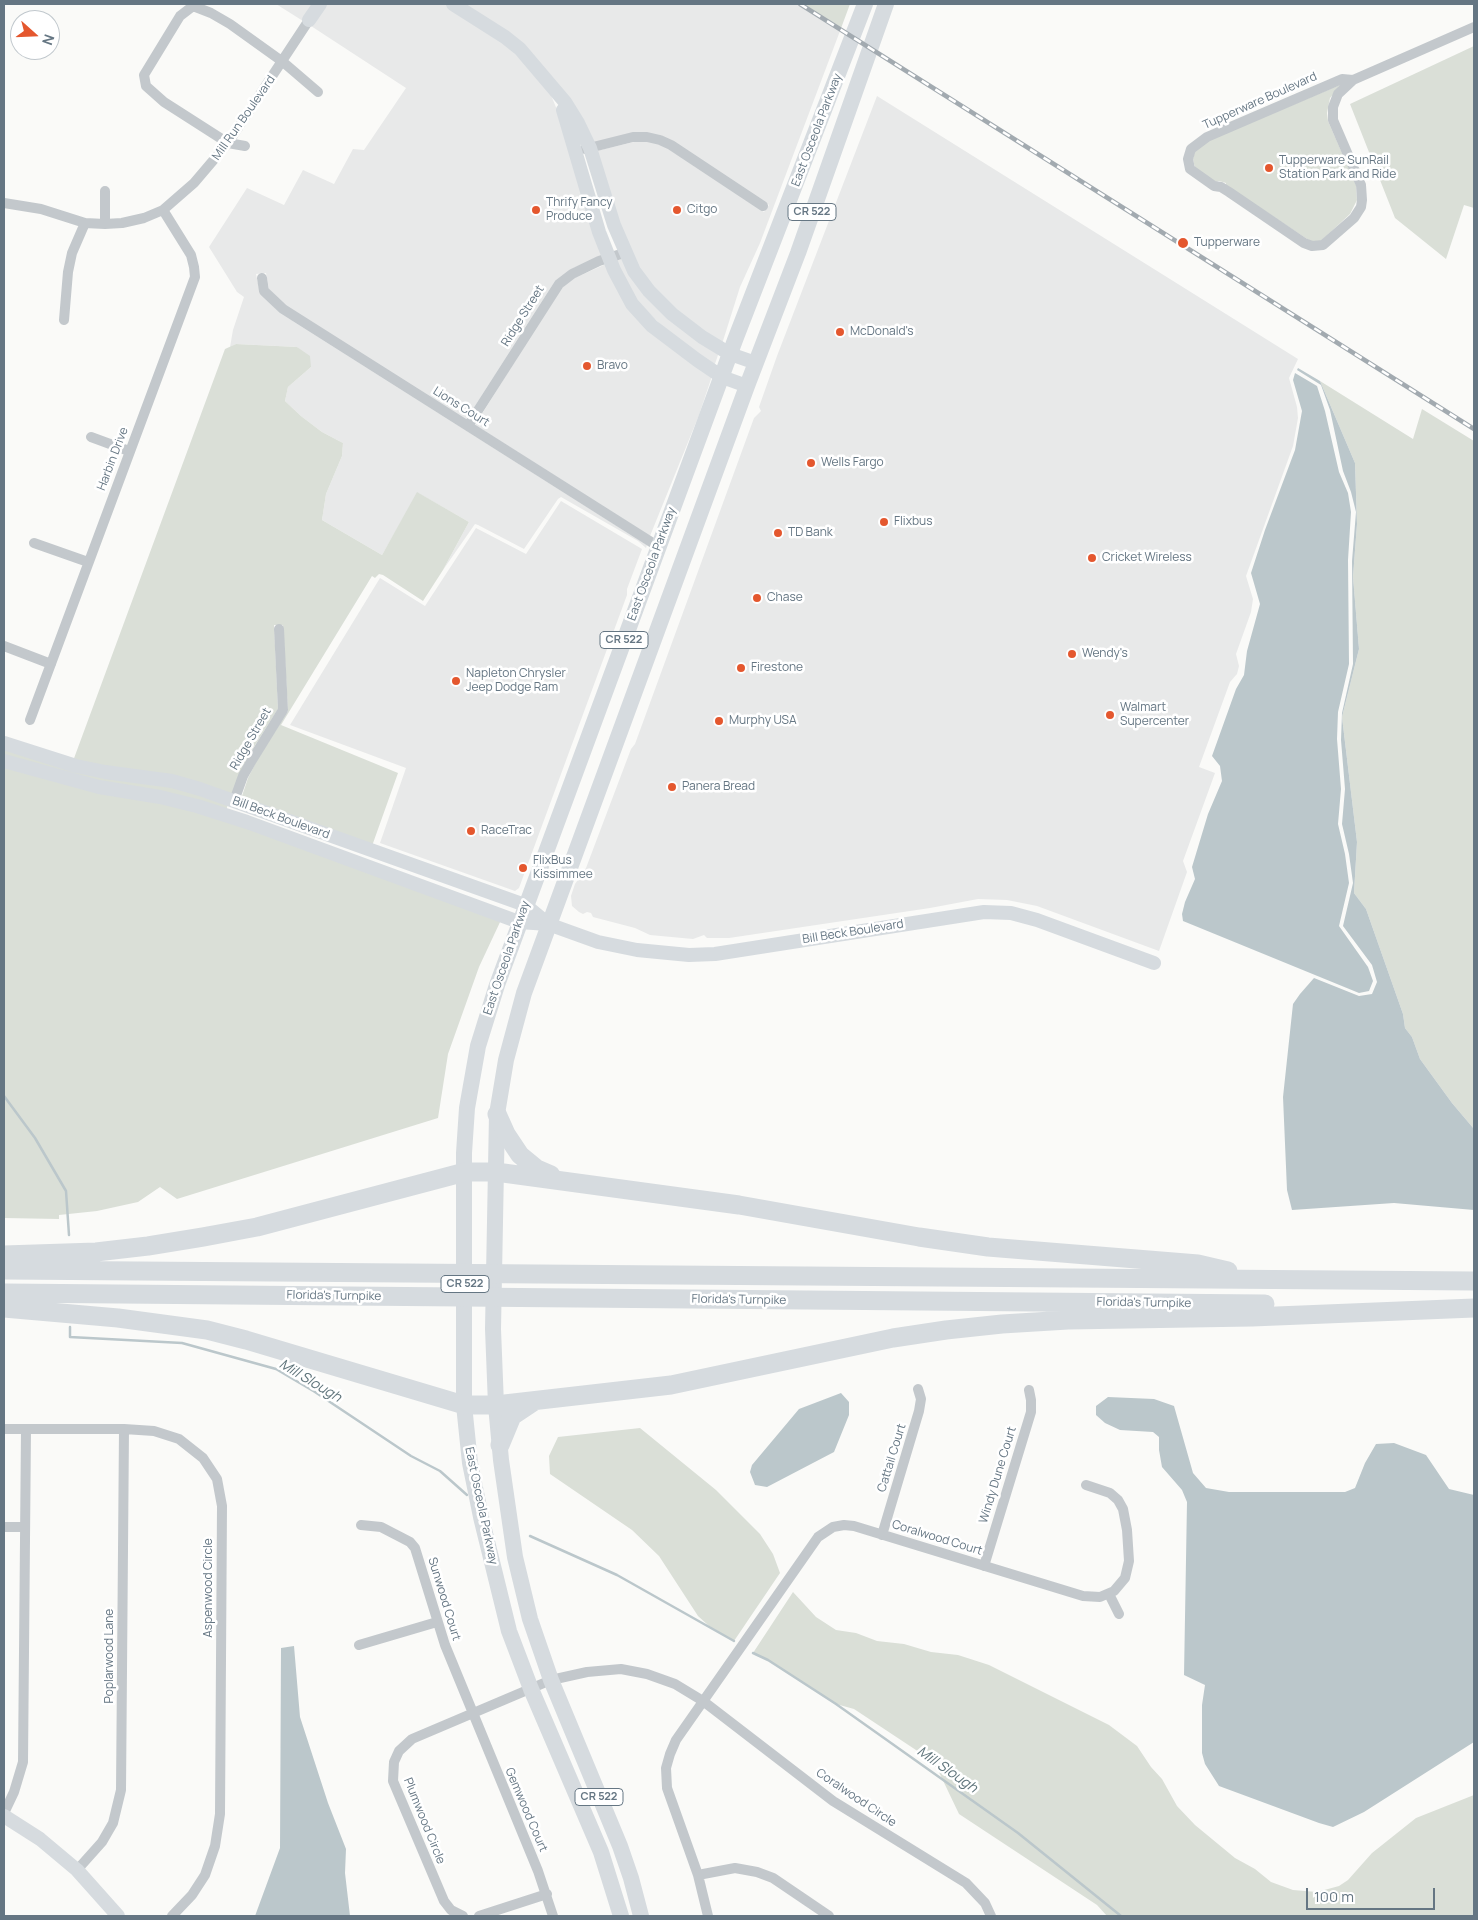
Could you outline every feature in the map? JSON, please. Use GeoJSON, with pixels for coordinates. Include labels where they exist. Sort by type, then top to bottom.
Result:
{"type":"FeatureCollection","features":[{"type":"Feature","properties":{"kind":"highway"},"geometry":{"type":"LineString","coordinates":[[497,1114],[506,1134],[520,1155],[537,1169],[563,1182]]}},
{"type":"Feature","properties":{"kind":"highway"},"geometry":{"type":"LineString","coordinates":[[4,1255],[96,1252],[203,1237],[257,1227],[465,1172],[496,1172],[739,1205],[919,1238],[988,1247],[1198,1264],[1264,1279]]}},
{"type":"Feature","properties":{"kind":"highway","name":"Florida's Turnpike"},"geometry":{"type":"LineString","coordinates":[[4,1270],[1474,1281]]}},
{"type":"Feature","properties":{"kind":"highway","name":"Florida's Turnpike"},"geometry":{"type":"LineString","coordinates":[[4,1293],[1474,1307]]}},
{"type":"Feature","properties":{"kind":"highway"},"geometry":{"type":"LineString","coordinates":[[4,1308],[128,1319],[207,1330],[464,1404],[496,1404],[671,1385],[893,1338],[1002,1324],[1068,1320],[1252,1317],[1474,1307]]}},
{"type":"Feature","properties":{"kind":"highway"},"geometry":{"type":"LineString","coordinates":[[500,1445],[512,1416],[536,1400]]}},
{"type":"Feature","properties":{"kind":"main road","name":"East Osceola Parkway"},"geometry":{"type":"LineString","coordinates":[[641,1916],[620,1846],[551,1680],[530,1619],[515,1557],[496,1404],[493,1329],[497,1114],[506,1060],[524,993],[548,924],[798,253],[864,61],[886,4]]}},
{"type":"Feature","properties":{"kind":"main road","name":"East Osceola Parkway"},"geometry":{"type":"LineString","coordinates":[[621,1916],[601,1852],[531,1689],[509,1631],[470,1463],[464,1404],[467,1108],[478,1046],[489,1007],[525,905],[730,354],[863,8]]}},
{"type":"Feature","properties":{"kind":"street","name":"Mill Run Boulevard"},"geometry":{"type":"LineString","coordinates":[[4,203],[41,209],[85,223],[105,224],[122,223],[144,218],[163,210],[194,183],[228,144],[320,4]]}},
{"type":"Feature","properties":{"kind":"street"},"geometry":{"type":"LineString","coordinates":[[453,4],[505,37],[520,49],[553,86],[578,123],[590,148],[614,224],[634,271],[650,291],[672,314],[702,337],[730,354],[756,362]]}},
{"type":"Feature","properties":{"kind":"street"},"geometry":{"type":"LineString","coordinates":[[245,146],[228,144],[164,102],[146,86],[144,75],[180,16],[193,6],[211,13],[283,62],[318,92]]}},
{"type":"Feature","properties":{"kind":"street","name":"Tupperware Boulevard"},"geometry":{"type":"LineString","coordinates":[[1352,80],[1342,79],[1207,136],[1195,144],[1189,154],[1190,169],[1214,186],[1221,187],[1304,243],[1312,246],[1323,245],[1354,218],[1360,207],[1361,185],[1333,120],[1332,107],[1338,94],[1352,80],[1474,27]]}},
{"type":"Feature","properties":{"kind":"street"},"geometry":{"type":"LineString","coordinates":[[553,86],[570,128],[575,152],[609,258],[632,304],[652,326],[682,350],[722,377],[747,386]]}},
{"type":"Feature","properties":{"kind":"street"},"geometry":{"type":"LineString","coordinates":[[575,152],[633,137],[647,137],[660,140],[671,145],[763,206]]}},
{"type":"Feature","properties":{"kind":"street"},"geometry":{"type":"LineString","coordinates":[[105,191],[105,224]]}},
{"type":"Feature","properties":{"kind":"street","name":"Harbin Drive"},"geometry":{"type":"LineString","coordinates":[[30,720],[195,277],[191,255],[163,210]]}},
{"type":"Feature","properties":{"kind":"street"},"geometry":{"type":"LineString","coordinates":[[64,320],[68,272],[72,253],[85,223]]}},
{"type":"Feature","properties":{"kind":"street","name":"Ridge Street"},"geometry":{"type":"LineString","coordinates":[[468,426],[559,284],[572,274],[627,252]]}},
{"type":"Feature","properties":{"kind":"street","name":"Lions Court"},"geometry":{"type":"LineString","coordinates":[[262,278],[264,291],[283,309],[659,547]]}},
{"type":"Feature","properties":{"kind":"street"},"geometry":{"type":"LineString","coordinates":[[91,438],[129,451]]}},
{"type":"Feature","properties":{"kind":"street"},"geometry":{"type":"LineString","coordinates":[[34,543],[88,562]]}},
{"type":"Feature","properties":{"kind":"street","name":"Ridge Street"},"geometry":{"type":"LineString","coordinates":[[234,802],[243,776],[283,710],[279,629]]}},
{"type":"Feature","properties":{"kind":"street"},"geometry":{"type":"LineString","coordinates":[[4,646],[51,664]]}},
{"type":"Feature","properties":{"kind":"street","name":"Bill Beck Boulevard"},"geometry":{"type":"LineString","coordinates":[[4,743],[76,766],[104,772],[172,781],[525,905],[548,924]]}},
{"type":"Feature","properties":{"kind":"street","name":"Bill Beck Boulevard"},"geometry":{"type":"LineString","coordinates":[[4,761],[75,782],[160,797],[197,806],[519,922],[548,924],[589,939],[618,946],[655,952],[698,955],[715,954],[984,912],[1011,913],[1037,920],[1154,963]]}},
{"type":"Feature","properties":{"kind":"street"},"geometry":{"type":"LineString","coordinates":[[229,816],[234,802]]}},
{"type":"Feature","properties":{"kind":"street","name":"Cattail Court"},"geometry":{"type":"LineString","coordinates":[[882,1534],[919,1411],[921,1399],[918,1389]]}},
{"type":"Feature","properties":{"kind":"street","name":"Windy Dune Court"},"geometry":{"type":"LineString","coordinates":[[984,1566],[1030,1412],[1031,1400],[1029,1390]]}},
{"type":"Feature","properties":{"kind":"street","name":"Aspenwood Circle"},"geometry":{"type":"LineString","coordinates":[[4,1429],[124,1429],[154,1431],[180,1439],[203,1458],[217,1479],[222,1506],[220,1814],[215,1846],[205,1875],[192,1895],[172,1916]]}},
{"type":"Feature","properties":{"kind":"street"},"geometry":{"type":"LineString","coordinates":[[26,1429],[23,1762],[14,1792],[4,1815],[40,1839],[77,1870],[118,1916]]}},
{"type":"Feature","properties":{"kind":"street","name":"Poplarwood Lane"},"geometry":{"type":"LineString","coordinates":[[77,1870],[102,1842],[113,1823],[121,1790],[124,1429]]}},
{"type":"Feature","properties":{"kind":"street"},"geometry":{"type":"LineString","coordinates":[[1086,1485],[1114,1496],[1125,1515],[1128,1568],[1122,1583],[1109,1594],[1119,1614]]}},
{"type":"Feature","properties":{"kind":"street","name":"Sunwood Court"},"geometry":{"type":"LineString","coordinates":[[361,1525],[380,1527],[413,1545],[437,1622],[473,1714]]}},
{"type":"Feature","properties":{"kind":"street","name":"Coralwood Court"},"geometry":{"type":"LineString","coordinates":[[703,1701],[818,1537],[828,1529],[844,1525],[882,1534],[1083,1596],[1100,1597],[1109,1594]]}},
{"type":"Feature","properties":{"kind":"street"},"geometry":{"type":"LineString","coordinates":[[4,1527],[24,1527]]}},
{"type":"Feature","properties":{"kind":"street"},"geometry":{"type":"LineString","coordinates":[[359,1646],[437,1622]]}},
{"type":"Feature","properties":{"kind":"street","name":"Coralwood Circle"},"geometry":{"type":"LineString","coordinates":[[531,1689],[551,1680],[586,1672],[622,1669],[647,1674],[675,1684],[703,1701],[833,1801],[966,1884],[985,1903],[992,1916]]}},
{"type":"Feature","properties":{"kind":"street","name":"Plumwood Circle"},"geometry":{"type":"LineString","coordinates":[[463,1916],[451,1910],[444,1902],[394,1781],[392,1769],[396,1756],[408,1742],[531,1689]]}},
{"type":"Feature","properties":{"kind":"street"},"geometry":{"type":"LineString","coordinates":[[703,1701],[673,1746],[666,1775],[669,1795],[698,1875],[708,1916]]}},
{"type":"Feature","properties":{"kind":"street","name":"Gemwood Court"},"geometry":{"type":"LineString","coordinates":[[473,1714],[547,1894],[553,1916]]}},
{"type":"Feature","properties":{"kind":"street"},"geometry":{"type":"LineString","coordinates":[[698,1875],[735,1868],[757,1872],[773,1878],[829,1916]]}},
{"type":"Feature","properties":{"kind":"street"},"geometry":{"type":"LineString","coordinates":[[479,1916],[547,1894]]}},
{"type":"Feature","properties":{"kind":"shaded area"},"geometry":{"type":"Polygon","coordinates":[[[276,4],[314,4],[303,21],[276,4]]]}},
{"type":"Feature","properties":{"kind":"shaded area"},"geometry":{"type":"Polygon","coordinates":[[[326,4],[445,4],[502,40],[548,88],[565,129],[603,255],[569,270],[555,281],[466,420],[286,306],[269,289],[266,273],[256,274],[260,293],[280,313],[647,545],[646,548],[638,541],[561,497],[524,549],[475,524],[443,570],[469,522],[418,493],[382,555],[322,520],[326,494],[342,456],[343,443],[322,432],[285,401],[288,387],[311,367],[297,347],[236,344],[230,347],[233,330],[244,297],[237,292],[209,247],[247,188],[284,205],[303,170],[334,184],[353,149],[364,150],[406,88],[311,26],[326,4]]]}},
{"type":"Feature","properties":{"kind":"shaded area"},"geometry":{"type":"Polygon","coordinates":[[[461,4],[799,4],[840,31],[760,243],[740,287],[722,344],[675,311],[638,269],[618,223],[596,151],[634,142],[647,141],[659,144],[764,212],[769,205],[674,142],[661,136],[593,143],[569,100],[461,4]]]}},
{"type":"Feature","properties":{"kind":"shaded area"},"geometry":{"type":"Polygon","coordinates":[[[799,4],[850,4],[840,31],[799,4]]]}},
{"type":"Feature","properties":{"kind":"shaded area"},"geometry":{"type":"Polygon","coordinates":[[[1474,46],[1474,208],[1464,205],[1446,259],[1395,218],[1350,104],[1474,46]]]}},
{"type":"Feature","properties":{"kind":"shaded area","name":"Tupperware SunRail Station Park and Ride"},"geometry":{"type":"Polygon","coordinates":[[[1342,84],[1330,98],[1327,113],[1328,121],[1356,185],[1357,200],[1350,214],[1321,241],[1313,242],[1307,239],[1226,185],[1226,183],[1216,182],[1195,168],[1193,159],[1195,151],[1210,140],[1342,84]]]}},
{"type":"Feature","properties":{"kind":"shaded area"},"geometry":{"type":"Polygon","coordinates":[[[877,96],[1298,359],[1289,378],[1298,418],[1293,446],[1246,576],[1253,599],[1251,612],[1236,654],[1239,666],[1237,674],[1230,682],[1199,767],[1215,773],[1183,861],[1187,872],[1159,951],[1037,906],[1007,900],[978,899],[729,938],[707,938],[704,935],[693,939],[650,935],[635,928],[593,917],[591,913],[583,914],[572,906],[571,896],[575,884],[586,868],[631,749],[635,744],[754,418],[761,411],[759,407],[777,356],[877,96]]]}},
{"type":"Feature","properties":{"kind":"shaded area"},"geometry":{"type":"Polygon","coordinates":[[[624,258],[719,352],[714,367],[677,341],[637,301],[615,261],[624,258]]]}},
{"type":"Feature","properties":{"kind":"shaded area"},"geometry":{"type":"Polygon","coordinates":[[[606,264],[628,305],[712,376],[699,415],[650,536],[475,425],[559,291],[570,280],[606,264]]]}},
{"type":"Feature","properties":{"kind":"shaded area"},"geometry":{"type":"Polygon","coordinates":[[[236,344],[297,347],[310,356],[311,367],[288,387],[285,401],[322,432],[343,443],[342,456],[326,494],[322,520],[382,555],[417,492],[469,522],[443,570],[423,601],[383,575],[379,574],[375,578],[372,576],[281,725],[398,773],[372,846],[241,799],[256,762],[288,711],[283,625],[274,625],[278,709],[247,758],[231,796],[73,761],[225,349],[236,344]]]}},
{"type":"Feature","properties":{"kind":"shaded area"},"geometry":{"type":"Polygon","coordinates":[[[1298,368],[1320,381],[1355,463],[1357,524],[1353,577],[1359,649],[1342,717],[1357,842],[1354,893],[1366,909],[1403,1014],[1405,1028],[1412,1037],[1420,1059],[1452,1103],[1474,1129],[1474,1210],[1394,1203],[1292,1210],[1287,1190],[1283,1097],[1293,1004],[1314,978],[1359,996],[1372,994],[1377,982],[1372,965],[1343,926],[1353,883],[1342,824],[1345,789],[1341,740],[1342,713],[1353,664],[1352,561],[1356,512],[1343,471],[1330,410],[1321,385],[1297,370],[1298,368]]]}},
{"type":"Feature","properties":{"kind":"shaded area"},"geometry":{"type":"Polygon","coordinates":[[[1295,373],[1317,386],[1325,411],[1339,472],[1348,493],[1351,512],[1348,560],[1349,664],[1338,712],[1337,739],[1341,789],[1338,824],[1349,883],[1339,926],[1368,967],[1373,981],[1369,991],[1359,993],[1183,921],[1182,914],[1195,879],[1192,867],[1208,814],[1222,781],[1220,766],[1212,756],[1236,689],[1244,675],[1247,651],[1260,604],[1251,573],[1295,450],[1302,411],[1293,380],[1295,373]]]}},
{"type":"Feature","properties":{"kind":"shaded area"},"geometry":{"type":"Polygon","coordinates":[[[1320,381],[1413,439],[1422,409],[1474,441],[1474,1129],[1452,1103],[1420,1059],[1412,1037],[1405,1028],[1403,1014],[1366,909],[1354,893],[1357,842],[1342,717],[1359,649],[1353,577],[1357,524],[1355,463],[1320,381]]]}},
{"type":"Feature","properties":{"kind":"shaded area","name":"Napleton Chrysler Jeep Dodge Ram"},"geometry":{"type":"Polygon","coordinates":[[[561,501],[642,549],[627,589],[627,595],[519,888],[515,891],[380,843],[406,768],[290,725],[380,578],[425,606],[476,528],[526,554],[561,501]]]}},
{"type":"Feature","properties":{"kind":"shaded area"},"geometry":{"type":"Polygon","coordinates":[[[4,747],[171,785],[228,804],[226,811],[99,783],[4,757],[4,747]]]}},
{"type":"Feature","properties":{"kind":"shaded area"},"geometry":{"type":"Polygon","coordinates":[[[4,766],[196,810],[501,920],[479,967],[448,1054],[438,1118],[177,1199],[160,1187],[138,1202],[97,1211],[59,1215],[59,1219],[4,1218],[4,766]]]}},
{"type":"Feature","properties":{"kind":"shaded area"},"geometry":{"type":"Polygon","coordinates":[[[841,1393],[849,1402],[849,1415],[834,1452],[767,1487],[755,1485],[750,1472],[752,1465],[799,1409],[841,1393]]]}},
{"type":"Feature","properties":{"kind":"shaded area"},"geometry":{"type":"Polygon","coordinates":[[[1108,1397],[1154,1399],[1174,1406],[1193,1473],[1206,1488],[1229,1492],[1345,1492],[1355,1488],[1365,1463],[1376,1444],[1394,1443],[1426,1455],[1449,1489],[1474,1495],[1474,1742],[1364,1812],[1333,1827],[1219,1786],[1205,1764],[1202,1753],[1202,1705],[1205,1685],[1184,1675],[1187,1502],[1182,1490],[1162,1467],[1159,1437],[1153,1432],[1120,1430],[1105,1423],[1096,1415],[1096,1406],[1108,1397]]]}},
{"type":"Feature","properties":{"kind":"shaded area"},"geometry":{"type":"Polygon","coordinates":[[[640,1428],[716,1490],[760,1534],[773,1554],[780,1573],[734,1641],[709,1626],[698,1616],[659,1556],[632,1530],[550,1474],[549,1456],[558,1437],[640,1428]]]}},
{"type":"Feature","properties":{"kind":"shaded area","name":"Mill Slough"},"geometry":{"type":"Polygon","coordinates":[[[793,1592],[816,1617],[836,1630],[856,1633],[877,1641],[904,1644],[931,1652],[958,1655],[989,1665],[1109,1725],[1137,1746],[1151,1767],[1162,1779],[1177,1806],[1195,1825],[1235,1858],[1255,1869],[1271,1882],[1293,1890],[1317,1892],[1339,1886],[1348,1880],[1372,1853],[1416,1818],[1474,1795],[1474,1916],[1107,1916],[1097,1905],[959,1814],[937,1768],[922,1754],[854,1709],[836,1704],[768,1660],[753,1653],[793,1592]]]}},
{"type":"Feature","properties":{"kind":"shaded area"},"geometry":{"type":"Polygon","coordinates":[[[294,1646],[300,1717],[328,1803],[346,1849],[345,1873],[350,1916],[255,1916],[280,1848],[281,1648],[294,1646]]]}},
{"type":"Feature","properties":{"kind":"waterway","name":"Mill Slough"},"geometry":{"type":"LineString","coordinates":[[4,1096],[35,1138],[66,1191],[69,1235]]}},
{"type":"Feature","properties":{"kind":"waterway","name":"Mill Slough"},"geometry":{"type":"LineString","coordinates":[[70,1327],[70,1337],[182,1343],[276,1369],[315,1392],[411,1456],[440,1471],[467,1495]]}},
{"type":"Feature","properties":{"kind":"waterway","name":"Mill Slough"},"geometry":{"type":"LineString","coordinates":[[530,1536],[617,1575],[734,1641]]}},
{"type":"Feature","properties":{"kind":"waterway","name":"Mill Slough"},"geometry":{"type":"LineString","coordinates":[[753,1653],[768,1660],[836,1704],[1018,1833],[1121,1916]]}},
{"type":"Feature","properties":{"kind":"railway"},"geometry":{"type":"LineString","coordinates":[[800,4],[1474,429]]}},
{"type":"Feature","properties":{"kind":"place","name":"Tupperware SunRail Station Park and Ride"},"geometry":{"type":"Point","coordinates":[1269,168]}},
{"type":"Feature","properties":{"kind":"place","name":"Thrify Fancy Produce"},"geometry":{"type":"Point","coordinates":[536,210]}},
{"type":"Feature","properties":{"kind":"place","name":"Citgo"},"geometry":{"type":"Point","coordinates":[677,210]}},
{"type":"Feature","properties":{"kind":"place","name":"Tupperware"},"geometry":{"type":"Point","coordinates":[1183,243]}},
{"type":"Feature","properties":{"kind":"place","name":"McDonald's"},"geometry":{"type":"Point","coordinates":[840,332]}},
{"type":"Feature","properties":{"kind":"place","name":"Bravo"},"geometry":{"type":"Point","coordinates":[587,366]}},
{"type":"Feature","properties":{"kind":"place","name":"Wells Fargo"},"geometry":{"type":"Point","coordinates":[811,463]}},
{"type":"Feature","properties":{"kind":"place","name":"Flixbus"},"geometry":{"type":"Point","coordinates":[884,522]}},
{"type":"Feature","properties":{"kind":"place","name":"TD Bank"},"geometry":{"type":"Point","coordinates":[778,533]}},
{"type":"Feature","properties":{"kind":"place","name":"Cricket Wireless"},"geometry":{"type":"Point","coordinates":[1092,558]}},
{"type":"Feature","properties":{"kind":"place","name":"Chase"},"geometry":{"type":"Point","coordinates":[757,598]}},
{"type":"Feature","properties":{"kind":"place","name":"Wendy's"},"geometry":{"type":"Point","coordinates":[1072,654]}},
{"type":"Feature","properties":{"kind":"place","name":"Firestone"},"geometry":{"type":"Point","coordinates":[741,668]}},
{"type":"Feature","properties":{"kind":"place","name":"Napleton Chrysler Jeep Dodge Ram"},"geometry":{"type":"Point","coordinates":[456,681]}},
{"type":"Feature","properties":{"kind":"place","name":"Walmart Supercenter"},"geometry":{"type":"Point","coordinates":[1110,715]}},
{"type":"Feature","properties":{"kind":"place","name":"Murphy USA"},"geometry":{"type":"Point","coordinates":[719,721]}},
{"type":"Feature","properties":{"kind":"place","name":"Panera Bread"},"geometry":{"type":"Point","coordinates":[672,787]}},
{"type":"Feature","properties":{"kind":"place","name":"RaceTrac"},"geometry":{"type":"Point","coordinates":[471,831]}},
{"type":"Feature","properties":{"kind":"place","name":"FlixBus Kissimmee"},"geometry":{"type":"Point","coordinates":[523,868]}}]}
